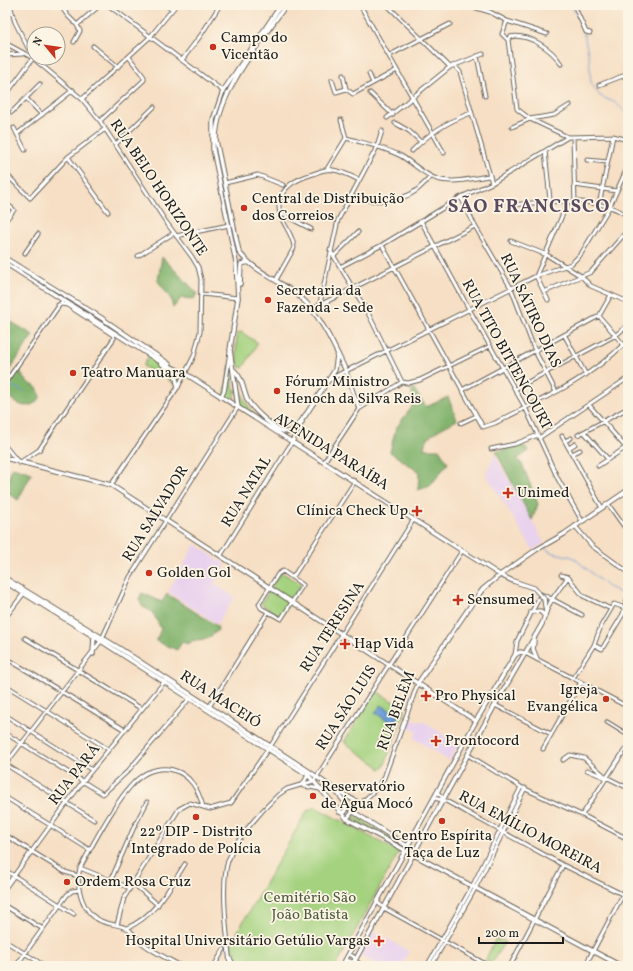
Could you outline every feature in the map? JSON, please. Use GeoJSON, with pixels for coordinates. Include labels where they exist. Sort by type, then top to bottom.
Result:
{"type":"FeatureCollection","features":[{"type":"Feature","properties":{"kind":"main road"},"geometry":{"type":"LineString","coordinates":[[238,296],[236,262],[212,138],[214,116],[223,91],[281,5]]}},
{"type":"Feature","properties":{"kind":"main road"},"geometry":{"type":"LineString","coordinates":[[286,5],[232,85],[219,112],[216,140],[238,249],[250,262],[301,297],[312,309],[346,371],[327,381]]}},
{"type":"Feature","properties":{"kind":"main road"},"geometry":{"type":"LineString","coordinates":[[5,258],[100,317],[173,367]]}},
{"type":"Feature","properties":{"kind":"main road"},"geometry":{"type":"LineString","coordinates":[[222,397],[238,296],[241,264],[243,262],[250,262]]}},
{"type":"Feature","properties":{"kind":"main road"},"geometry":{"type":"LineString","coordinates":[[5,263],[157,360],[175,374],[178,387]]}},
{"type":"Feature","properties":{"kind":"main road"},"geometry":{"type":"LineString","coordinates":[[86,314],[88,319]]}},
{"type":"Feature","properties":{"kind":"main road"},"geometry":{"type":"LineString","coordinates":[[230,350],[238,407]]}},
{"type":"Feature","properties":{"kind":"main road"},"geometry":{"type":"LineString","coordinates":[[292,442],[306,414],[337,366],[336,351]]}},
{"type":"Feature","properties":{"kind":"main road"},"geometry":{"type":"LineString","coordinates":[[157,360],[173,367]]}},
{"type":"Feature","properties":{"kind":"main road","name":"AVENIDA PARAÍBA"},"geometry":{"type":"LineString","coordinates":[[173,367],[355,481],[500,575],[534,588],[544,599],[546,614]]}},
{"type":"Feature","properties":{"kind":"main road"},"geometry":{"type":"LineString","coordinates":[[234,370],[239,376],[246,396],[254,409],[276,426],[286,432],[291,431],[306,414]]}},
{"type":"Feature","properties":{"kind":"main road"},"geometry":{"type":"LineString","coordinates":[[5,458],[19,463],[111,485],[221,555],[292,603],[418,682],[476,721]]}},
{"type":"Feature","properties":{"kind":"main road","name":"RUA BELÉM"},"geometry":{"type":"LineString","coordinates":[[418,682],[483,589],[538,548],[575,526],[628,490]]}},
{"type":"Feature","properties":{"kind":"main road","name":"RUA MACEIÓ"},"geometry":{"type":"LineString","coordinates":[[5,578],[102,639],[190,698],[317,777],[335,790],[352,811],[406,848]]}},
{"type":"Feature","properties":{"kind":"main road","name":"RUA MACEIÓ"},"geometry":{"type":"LineString","coordinates":[[5,582],[94,636],[102,639]]}},
{"type":"Feature","properties":{"kind":"main road"},"geometry":{"type":"LineString","coordinates":[[352,966],[546,614],[540,611],[531,612]]}},
{"type":"Feature","properties":{"kind":"main road"},"geometry":{"type":"LineString","coordinates":[[93,654],[94,636]]}},
{"type":"Feature","properties":{"kind":"main road"},"geometry":{"type":"LineString","coordinates":[[534,638],[533,649],[537,659]]}},
{"type":"Feature","properties":{"kind":"main road"},"geometry":{"type":"LineString","coordinates":[[342,966],[476,721],[515,655],[520,652],[525,653]]}},
{"type":"Feature","properties":{"kind":"main road","name":"RUA MACEIÓ"},"geometry":{"type":"LineString","coordinates":[[165,681],[209,707],[308,775],[338,811],[347,819],[415,852],[474,886],[622,966]]}},
{"type":"Feature","properties":{"kind":"main road"},"geometry":{"type":"LineString","coordinates":[[335,790],[360,803]]}},
{"type":"Feature","properties":{"kind":"main road"},"geometry":{"type":"LineString","coordinates":[[338,811],[345,812],[346,804]]}},
{"type":"Feature","properties":{"kind":"street"},"geometry":{"type":"LineString","coordinates":[[10,5],[15,22],[26,44]]}},
{"type":"Feature","properties":{"kind":"street"},"geometry":{"type":"LineString","coordinates":[[60,5],[77,25],[80,31],[74,42]]}},
{"type":"Feature","properties":{"kind":"street"},"geometry":{"type":"LineString","coordinates":[[77,25],[100,5]]}},
{"type":"Feature","properties":{"kind":"street"},"geometry":{"type":"LineString","coordinates":[[108,5],[223,91]]}},
{"type":"Feature","properties":{"kind":"street"},"geometry":{"type":"LineString","coordinates":[[165,5],[172,9]]}},
{"type":"Feature","properties":{"kind":"street"},"geometry":{"type":"LineString","coordinates":[[82,99],[150,37],[176,5]]}},
{"type":"Feature","properties":{"kind":"street"},"geometry":{"type":"LineString","coordinates":[[182,60],[201,35],[220,5]]}},
{"type":"Feature","properties":{"kind":"street"},"geometry":{"type":"LineString","coordinates":[[360,5],[390,55],[444,152]]}},
{"type":"Feature","properties":{"kind":"street"},"geometry":{"type":"LineString","coordinates":[[387,5],[450,67]]}},
{"type":"Feature","properties":{"kind":"street"},"geometry":{"type":"LineString","coordinates":[[467,5],[490,12],[507,21],[547,34]]}},
{"type":"Feature","properties":{"kind":"street"},"geometry":{"type":"LineString","coordinates":[[574,5],[586,32],[590,33]]}},
{"type":"Feature","properties":{"kind":"street"},"geometry":{"type":"LineString","coordinates":[[507,21],[502,34],[508,40],[517,108],[519,112],[530,119],[568,137],[613,136],[628,140]]}},
{"type":"Feature","properties":{"kind":"street"},"geometry":{"type":"LineString","coordinates":[[390,55],[450,24]]}},
{"type":"Feature","properties":{"kind":"street"},"geometry":{"type":"LineString","coordinates":[[508,40],[516,36],[533,41],[553,54],[561,64]]}},
{"type":"Feature","properties":{"kind":"street","name":"RUA BELO HORIZONTE"},"geometry":{"type":"LineString","coordinates":[[5,43],[24,54]]}},
{"type":"Feature","properties":{"kind":"street"},"geometry":{"type":"LineString","coordinates":[[93,46],[118,67]]}},
{"type":"Feature","properties":{"kind":"street"},"geometry":{"type":"LineString","coordinates":[[5,55],[24,54]]}},
{"type":"Feature","properties":{"kind":"street"},"geometry":{"type":"LineString","coordinates":[[387,118],[450,67],[483,54]]}},
{"type":"Feature","properties":{"kind":"street"},"geometry":{"type":"LineString","coordinates":[[477,56],[485,96]]}},
{"type":"Feature","properties":{"kind":"street"},"geometry":{"type":"LineString","coordinates":[[100,121],[144,80],[144,77],[129,57]]}},
{"type":"Feature","properties":{"kind":"street"},"geometry":{"type":"LineString","coordinates":[[5,96],[27,66]]}},
{"type":"Feature","properties":{"kind":"street","name":"RUA BELO HORIZONTE"},"geometry":{"type":"LineString","coordinates":[[43,66],[73,90],[100,121],[198,267],[201,279],[202,294],[199,339],[186,374],[111,485]]}},
{"type":"Feature","properties":{"kind":"street"},"geometry":{"type":"LineString","coordinates":[[455,66],[460,72],[492,183]]}},
{"type":"Feature","properties":{"kind":"street"},"geometry":{"type":"LineString","coordinates":[[343,75],[346,89],[353,94],[397,70]]}},
{"type":"Feature","properties":{"kind":"street"},"geometry":{"type":"LineString","coordinates":[[369,74],[373,83]]}},
{"type":"Feature","properties":{"kind":"street"},"geometry":{"type":"LineString","coordinates":[[600,85],[628,74]]}},
{"type":"Feature","properties":{"kind":"street"},"geometry":{"type":"LineString","coordinates":[[332,80],[336,92],[346,89]]}},
{"type":"Feature","properties":{"kind":"street"},"geometry":{"type":"LineString","coordinates":[[12,112],[40,84]]}},
{"type":"Feature","properties":{"kind":"street"},"geometry":{"type":"LineString","coordinates":[[17,134],[73,90]]}},
{"type":"Feature","properties":{"kind":"street"},"geometry":{"type":"LineString","coordinates":[[370,93],[393,114]]}},
{"type":"Feature","properties":{"kind":"street"},"geometry":{"type":"LineString","coordinates":[[26,98],[42,115]]}},
{"type":"Feature","properties":{"kind":"street"},"geometry":{"type":"LineString","coordinates":[[512,127],[530,119],[554,115],[570,105]]}},
{"type":"Feature","properties":{"kind":"street"},"geometry":{"type":"LineString","coordinates":[[115,145],[154,107]]}},
{"type":"Feature","properties":{"kind":"street"},"geometry":{"type":"LineString","coordinates":[[412,151],[433,132],[458,118],[471,113]]}},
{"type":"Feature","properties":{"kind":"street"},"geometry":{"type":"LineString","coordinates":[[327,169],[346,138],[341,120]]}},
{"type":"Feature","properties":{"kind":"street"},"geometry":{"type":"LineString","coordinates":[[395,123],[409,131],[421,142]]}},
{"type":"Feature","properties":{"kind":"street"},"geometry":{"type":"LineString","coordinates":[[14,128],[25,150]]}},
{"type":"Feature","properties":{"kind":"street"},"geometry":{"type":"LineString","coordinates":[[5,173],[30,198],[68,158],[105,129]]}},
{"type":"Feature","properties":{"kind":"street"},"geometry":{"type":"LineString","coordinates":[[320,303],[323,297],[330,250],[338,220],[378,147],[382,131]]}},
{"type":"Feature","properties":{"kind":"street"},"geometry":{"type":"LineString","coordinates":[[599,205],[613,136]]}},
{"type":"Feature","properties":{"kind":"street"},"geometry":{"type":"LineString","coordinates":[[340,267],[382,245],[461,197],[492,183],[568,137]]}},
{"type":"Feature","properties":{"kind":"street"},"geometry":{"type":"LineString","coordinates":[[573,137],[574,203]]}},
{"type":"Feature","properties":{"kind":"street"},"geometry":{"type":"LineString","coordinates":[[346,138],[378,147],[400,156],[431,177],[446,181],[489,176]]}},
{"type":"Feature","properties":{"kind":"street"},"geometry":{"type":"LineString","coordinates":[[545,151],[550,200]]}},
{"type":"Feature","properties":{"kind":"street"},"geometry":{"type":"LineString","coordinates":[[68,158],[108,212]]}},
{"type":"Feature","properties":{"kind":"street"},"geometry":{"type":"LineString","coordinates":[[587,160],[608,162]]}},
{"type":"Feature","properties":{"kind":"street"},"geometry":{"type":"LineString","coordinates":[[359,409],[346,371],[542,273],[566,267],[573,262],[581,254],[610,206],[628,166]]}},
{"type":"Feature","properties":{"kind":"street"},"geometry":{"type":"LineString","coordinates":[[276,280],[294,248],[280,213],[281,197],[289,185],[295,180],[327,169],[338,171],[359,180]]}},
{"type":"Feature","properties":{"kind":"street"},"geometry":{"type":"LineString","coordinates":[[225,183],[258,175],[283,185]]}},
{"type":"Feature","properties":{"kind":"street"},"geometry":{"type":"LineString","coordinates":[[350,196],[374,201],[402,197],[417,190],[431,177]]}},
{"type":"Feature","properties":{"kind":"street"},"geometry":{"type":"LineString","coordinates":[[574,185],[617,191]]}},
{"type":"Feature","properties":{"kind":"street","name":"RUA SÁTIRO DIAS"},"geometry":{"type":"LineString","coordinates":[[461,197],[475,226],[511,288],[535,351],[556,392]]}},
{"type":"Feature","properties":{"kind":"street"},"geometry":{"type":"LineString","coordinates":[[513,204],[550,200],[610,206],[628,217]]}},
{"type":"Feature","properties":{"kind":"street"},"geometry":{"type":"LineString","coordinates":[[5,202],[13,208],[13,212],[5,221]]}},
{"type":"Feature","properties":{"kind":"street"},"geometry":{"type":"LineString","coordinates":[[536,276],[547,255],[568,202]]}},
{"type":"Feature","properties":{"kind":"street"},"geometry":{"type":"LineString","coordinates":[[280,213],[311,229]]}},
{"type":"Feature","properties":{"kind":"street","name":"RUA TITO BITTENCOURT"},"geometry":{"type":"LineString","coordinates":[[421,221],[525,407],[558,479],[582,521]]}},
{"type":"Feature","properties":{"kind":"street"},"geometry":{"type":"LineString","coordinates":[[138,256],[175,234],[229,225]]}},
{"type":"Feature","properties":{"kind":"street"},"geometry":{"type":"LineString","coordinates":[[312,309],[320,303],[475,226]]}},
{"type":"Feature","properties":{"kind":"street"},"geometry":{"type":"LineString","coordinates":[[544,292],[594,270],[628,230]]}},
{"type":"Feature","properties":{"kind":"street"},"geometry":{"type":"LineString","coordinates":[[334,256],[358,232]]}},
{"type":"Feature","properties":{"kind":"street"},"geometry":{"type":"LineString","coordinates":[[24,252],[38,234]]}},
{"type":"Feature","properties":{"kind":"street"},"geometry":{"type":"LineString","coordinates":[[511,241],[547,255],[581,276],[591,286],[628,302]]}},
{"type":"Feature","properties":{"kind":"street"},"geometry":{"type":"LineString","coordinates":[[382,245],[430,329],[483,427],[495,423],[586,375],[608,360],[624,344]]}},
{"type":"Feature","properties":{"kind":"street"},"geometry":{"type":"LineString","coordinates":[[330,250],[388,350],[402,382]]}},
{"type":"Feature","properties":{"kind":"street"},"geometry":{"type":"LineString","coordinates":[[536,276],[548,300]]}},
{"type":"Feature","properties":{"kind":"street"},"geometry":{"type":"LineString","coordinates":[[202,294],[238,296]]}},
{"type":"Feature","properties":{"kind":"street"},"geometry":{"type":"LineString","coordinates":[[462,390],[565,336],[599,316],[611,294]]}},
{"type":"Feature","properties":{"kind":"street"},"geometry":{"type":"LineString","coordinates":[[5,383],[62,300]]}},
{"type":"Feature","properties":{"kind":"street"},"geometry":{"type":"LineString","coordinates":[[5,446],[19,463],[39,450],[112,342],[114,336],[75,309],[64,304],[58,305]]}},
{"type":"Feature","properties":{"kind":"street"},"geometry":{"type":"LineString","coordinates":[[599,316],[628,350]]}},
{"type":"Feature","properties":{"kind":"street"},"geometry":{"type":"LineString","coordinates":[[515,389],[616,335],[628,325]]}},
{"type":"Feature","properties":{"kind":"street"},"geometry":{"type":"LineString","coordinates":[[565,336],[586,375]]}},
{"type":"Feature","properties":{"kind":"street"},"geometry":{"type":"LineString","coordinates":[[324,462],[359,409],[402,382],[412,383],[490,346]]}},
{"type":"Feature","properties":{"kind":"street"},"geometry":{"type":"LineString","coordinates":[[491,449],[515,444],[539,436],[589,405],[628,378]]}},
{"type":"Feature","properties":{"kind":"street"},"geometry":{"type":"LineString","coordinates":[[589,405],[627,448],[598,466]]}},
{"type":"Feature","properties":{"kind":"street","name":"RUA SALVADOR"},"geometry":{"type":"LineString","coordinates":[[5,764],[93,654],[102,639],[130,577],[238,407]]}},
{"type":"Feature","properties":{"kind":"street"},"geometry":{"type":"LineString","coordinates":[[578,435],[628,408]]}},
{"type":"Feature","properties":{"kind":"street"},"geometry":{"type":"LineString","coordinates":[[460,423],[476,416]]}},
{"type":"Feature","properties":{"kind":"street"},"geometry":{"type":"LineString","coordinates":[[584,432],[608,459]]}},
{"type":"Feature","properties":{"kind":"street"},"geometry":{"type":"LineString","coordinates":[[562,436],[602,508]]}},
{"type":"Feature","properties":{"kind":"street"},"geometry":{"type":"LineString","coordinates":[[565,441],[570,438]]}},
{"type":"Feature","properties":{"kind":"street","name":"RUA NATAL"},"geometry":{"type":"LineString","coordinates":[[221,555],[292,442]]}},
{"type":"Feature","properties":{"kind":"street"},"geometry":{"type":"LineString","coordinates":[[569,448],[575,444]]}},
{"type":"Feature","properties":{"kind":"street"},"geometry":{"type":"LineString","coordinates":[[572,454],[580,450]]}},
{"type":"Feature","properties":{"kind":"street"},"geometry":{"type":"LineString","coordinates":[[293,576],[355,481]]}},
{"type":"Feature","properties":{"kind":"street"},"geometry":{"type":"LineString","coordinates":[[608,504],[628,532]]}},
{"type":"Feature","properties":{"kind":"street","name":"RUA TERESINA"},"geometry":{"type":"LineString","coordinates":[[117,925],[122,902],[180,809],[190,803],[216,808],[234,802],[414,519]]}},
{"type":"Feature","properties":{"kind":"street"},"geometry":{"type":"LineString","coordinates":[[575,526],[592,546],[628,572]]}},
{"type":"Feature","properties":{"kind":"street","name":"RUA SÃO LUIS"},"geometry":{"type":"LineString","coordinates":[[314,781],[462,551]]}},
{"type":"Feature","properties":{"kind":"street"},"geometry":{"type":"LineString","coordinates":[[281,571],[293,576],[303,584],[281,619],[260,607],[259,604],[270,587],[281,571]]}},
{"type":"Feature","properties":{"kind":"street"},"geometry":{"type":"LineString","coordinates":[[561,575],[568,577],[583,596],[611,609]]}},
{"type":"Feature","properties":{"kind":"street"},"geometry":{"type":"LineString","coordinates":[[546,614],[552,598],[568,577]]}},
{"type":"Feature","properties":{"kind":"street"},"geometry":{"type":"LineString","coordinates":[[5,618],[24,593]]}},
{"type":"Feature","properties":{"kind":"street"},"geometry":{"type":"LineString","coordinates":[[515,655],[517,641],[541,594],[552,598],[582,615]]}},
{"type":"Feature","properties":{"kind":"street"},"geometry":{"type":"LineString","coordinates":[[599,654],[625,608],[628,595]]}},
{"type":"Feature","properties":{"kind":"street"},"geometry":{"type":"LineString","coordinates":[[573,678],[594,645],[601,626],[614,604],[625,608]]}},
{"type":"Feature","properties":{"kind":"street"},"geometry":{"type":"LineString","coordinates":[[5,606],[11,610]]}},
{"type":"Feature","properties":{"kind":"street"},"geometry":{"type":"LineString","coordinates":[[209,707],[268,612]]}},
{"type":"Feature","properties":{"kind":"street"},"geometry":{"type":"LineString","coordinates":[[25,638],[142,710]]}},
{"type":"Feature","properties":{"kind":"street"},"geometry":{"type":"LineString","coordinates":[[594,645],[602,649]]}},
{"type":"Feature","properties":{"kind":"street"},"geometry":{"type":"LineString","coordinates":[[525,653],[628,707]]}},
{"type":"Feature","properties":{"kind":"street"},"geometry":{"type":"LineString","coordinates":[[11,661],[125,730]]}},
{"type":"Feature","properties":{"kind":"street","name":"RUA PARÁ"},"geometry":{"type":"LineString","coordinates":[[5,888],[83,781],[165,681]]}},
{"type":"Feature","properties":{"kind":"street","name":"RUA BELÉM"},"geometry":{"type":"LineString","coordinates":[[347,819],[360,803],[376,790],[388,771],[418,682]]}},
{"type":"Feature","properties":{"kind":"street"},"geometry":{"type":"LineString","coordinates":[[543,749],[581,682]]}},
{"type":"Feature","properties":{"kind":"street"},"geometry":{"type":"LineString","coordinates":[[5,685],[108,750]]}},
{"type":"Feature","properties":{"kind":"street"},"geometry":{"type":"LineString","coordinates":[[5,733],[83,781],[99,793],[104,794],[128,771],[190,698]]}},
{"type":"Feature","properties":{"kind":"street"},"geometry":{"type":"LineString","coordinates":[[495,705],[551,734]]}},
{"type":"Feature","properties":{"kind":"street"},"geometry":{"type":"LineString","coordinates":[[5,715],[92,770]]}},
{"type":"Feature","properties":{"kind":"street"},"geometry":{"type":"LineString","coordinates":[[607,722],[628,735]]}},
{"type":"Feature","properties":{"kind":"street"},"geometry":{"type":"LineString","coordinates":[[582,815],[606,777],[627,750],[628,745]]}},
{"type":"Feature","properties":{"kind":"street"},"geometry":{"type":"LineString","coordinates":[[468,755],[523,788],[582,815],[628,839]]}},
{"type":"Feature","properties":{"kind":"street"},"geometry":{"type":"LineString","coordinates":[[563,760],[570,755],[581,756],[606,777]]}},
{"type":"Feature","properties":{"kind":"street"},"geometry":{"type":"LineString","coordinates":[[5,764],[94,820]]}},
{"type":"Feature","properties":{"kind":"street"},"geometry":{"type":"LineString","coordinates":[[181,966],[143,944],[127,928],[101,921],[95,917],[87,908],[79,890],[78,876],[80,868],[90,850],[134,782],[150,771],[172,770],[186,776],[195,787],[203,806]]}},
{"type":"Feature","properties":{"kind":"street"},"geometry":{"type":"LineString","coordinates":[[587,770],[606,777],[628,788]]}},
{"type":"Feature","properties":{"kind":"street"},"geometry":{"type":"LineString","coordinates":[[300,786],[306,781],[308,775]]}},
{"type":"Feature","properties":{"kind":"street"},"geometry":{"type":"LineString","coordinates":[[230,966],[225,882],[230,855],[243,836],[278,795],[287,790],[314,781]]}},
{"type":"Feature","properties":{"kind":"street"},"geometry":{"type":"LineString","coordinates":[[300,786],[309,786],[322,790]]}},
{"type":"Feature","properties":{"kind":"street"},"geometry":{"type":"LineString","coordinates":[[427,966],[443,941],[486,864],[523,788]]}},
{"type":"Feature","properties":{"kind":"street","name":"RUA EMÍLIO MOREIRA"},"geometry":{"type":"LineString","coordinates":[[437,792],[444,799],[501,831],[628,898]]}},
{"type":"Feature","properties":{"kind":"street"},"geometry":{"type":"LineString","coordinates":[[5,797],[90,850]]}},
{"type":"Feature","properties":{"kind":"street","name":"RUA EMÍLIO MOREIRA"},"geometry":{"type":"LineString","coordinates":[[434,798],[444,799]]}},
{"type":"Feature","properties":{"kind":"street"},"geometry":{"type":"LineString","coordinates":[[110,880],[125,845],[147,802]]}},
{"type":"Feature","properties":{"kind":"street"},"geometry":{"type":"LineString","coordinates":[[5,835],[65,872],[78,876]]}},
{"type":"Feature","properties":{"kind":"street"},"geometry":{"type":"LineString","coordinates":[[127,928],[149,915],[158,905],[185,864]]}},
{"type":"Feature","properties":{"kind":"street"},"geometry":{"type":"LineString","coordinates":[[510,966],[563,865]]}},
{"type":"Feature","properties":{"kind":"street"},"geometry":{"type":"LineString","coordinates":[[80,868],[130,888]]}},
{"type":"Feature","properties":{"kind":"street"},"geometry":{"type":"LineString","coordinates":[[5,870],[74,914]]}},
{"type":"Feature","properties":{"kind":"street"},"geometry":{"type":"LineString","coordinates":[[134,883],[158,905]]}},
{"type":"Feature","properties":{"kind":"street"},"geometry":{"type":"LineString","coordinates":[[585,966],[628,885]]}},
{"type":"Feature","properties":{"kind":"street"},"geometry":{"type":"LineString","coordinates":[[16,966],[69,892],[79,890]]}},
{"type":"Feature","properties":{"kind":"street"},"geometry":{"type":"LineString","coordinates":[[376,904],[489,966]]}},
{"type":"Feature","properties":{"kind":"street"},"geometry":{"type":"LineString","coordinates":[[5,906],[43,929]]}},
{"type":"Feature","properties":{"kind":"street"},"geometry":{"type":"LineString","coordinates":[[5,941],[45,966]]}},
{"type":"Feature","properties":{"kind":"street"},"geometry":{"type":"LineString","coordinates":[[431,966],[443,941]]}},
{"type":"Feature","properties":{"kind":"street"},"geometry":{"type":"LineString","coordinates":[[214,966],[224,949]]}},
{"type":"Feature","properties":{"kind":"street"},"geometry":{"type":"LineString","coordinates":[[349,954],[354,957],[355,961]]}},
{"type":"Feature","properties":{"kind":"street"},"geometry":{"type":"LineString","coordinates":[[229,956],[234,966]]}},
{"type":"Feature","properties":{"kind":"street"},"geometry":{"type":"LineString","coordinates":[[346,960],[352,962],[355,961],[364,966]]}},
{"type":"Feature","properties":{"kind":"shaded area","name":"Unimed"},"geometry":{"type":"Polygon","coordinates":[[[495,454],[544,543],[533,550],[486,474],[495,454]]]}},
{"type":"Feature","properties":{"kind":"shaded area"},"geometry":{"type":"Polygon","coordinates":[[[195,544],[226,565],[214,584],[235,597],[217,624],[168,592],[195,544]]]}},
{"type":"Feature","properties":{"kind":"shaded area","name":"Prontocord"},"geometry":{"type":"Polygon","coordinates":[[[410,718],[420,722],[423,721],[458,745],[449,761],[414,738],[417,732],[407,726],[410,718]]]}},
{"type":"Feature","properties":{"kind":"shaded area","name":"Hospital Universitário Getúlio Vargas"},"geometry":{"type":"Polygon","coordinates":[[[373,931],[409,951],[401,966],[379,966],[360,955],[373,931]]]}},
{"type":"Feature","properties":{"kind":"green space"},"geometry":{"type":"Polygon","coordinates":[[[162,257],[197,293],[194,299],[181,298],[173,308],[171,299],[158,281],[162,257]]]}},
{"type":"Feature","properties":{"kind":"green space"},"geometry":{"type":"Polygon","coordinates":[[[5,318],[33,335],[5,377],[5,318]]]}},
{"type":"Feature","properties":{"kind":"green space"},"geometry":{"type":"Polygon","coordinates":[[[241,332],[258,343],[243,368],[239,367],[236,351],[237,333],[241,332]]]}},
{"type":"Feature","properties":{"kind":"green space"},"geometry":{"type":"Polygon","coordinates":[[[149,356],[174,374],[178,381],[175,385],[167,379],[170,374],[161,369],[157,375],[143,366],[149,356]]]}},
{"type":"Feature","properties":{"kind":"green space"},"geometry":{"type":"Polygon","coordinates":[[[230,365],[234,390],[241,390],[245,401],[257,418],[241,407],[239,393],[234,392],[234,402],[224,398],[230,365]]]}},
{"type":"Feature","properties":{"kind":"green space"},"geometry":{"type":"Polygon","coordinates":[[[19,367],[24,379],[35,386],[39,393],[40,398],[31,405],[26,406],[17,403],[5,392],[19,367]]]}},
{"type":"Feature","properties":{"kind":"green space"},"geometry":{"type":"Polygon","coordinates":[[[412,386],[426,407],[448,397],[457,420],[431,435],[427,439],[424,449],[439,449],[448,463],[430,486],[418,490],[419,472],[390,452],[396,428],[412,407],[412,386]]]}},
{"type":"Feature","properties":{"kind":"green space"},"geometry":{"type":"Polygon","coordinates":[[[521,444],[529,451],[517,459],[522,464],[538,504],[532,520],[496,452],[521,444]]]}},
{"type":"Feature","properties":{"kind":"green space"},"geometry":{"type":"Polygon","coordinates":[[[12,467],[32,473],[18,500],[5,491],[12,467]]]}},
{"type":"Feature","properties":{"kind":"green space"},"geometry":{"type":"Polygon","coordinates":[[[281,572],[301,584],[281,617],[261,604],[281,572]]]}},
{"type":"Feature","properties":{"kind":"green space"},"geometry":{"type":"Polygon","coordinates":[[[142,593],[162,602],[167,594],[217,626],[218,630],[204,640],[193,640],[189,644],[182,642],[177,650],[156,641],[161,629],[153,613],[142,606],[139,599],[142,593]]]}},
{"type":"Feature","properties":{"kind":"green space"},"geometry":{"type":"Polygon","coordinates":[[[376,691],[405,709],[384,767],[380,769],[378,766],[344,742],[376,691]]]}},
{"type":"Feature","properties":{"kind":"green space","name":"Cemitério São João Batista"},"geometry":{"type":"Polygon","coordinates":[[[315,807],[399,852],[336,966],[242,966],[233,960],[231,943],[307,811],[315,807]]]}},
{"type":"Feature","properties":{"kind":"green space"},"geometry":{"type":"Polygon","coordinates":[[[354,815],[405,846],[405,848],[352,819],[354,815]]]}},
{"type":"Feature","properties":{"kind":"green space"},"geometry":{"type":"Polygon","coordinates":[[[495,940],[505,942],[491,963],[488,963],[486,959],[495,940]]]}},
{"type":"Feature","properties":{"kind":"water"},"geometry":{"type":"Polygon","coordinates":[[[381,705],[399,715],[393,724],[375,713],[381,705]]]}},
{"type":"Feature","properties":{"kind":"waterway"},"geometry":{"type":"LineString","coordinates":[[571,5],[578,18]]}},
{"type":"Feature","properties":{"kind":"waterway"},"geometry":{"type":"LineString","coordinates":[[583,29],[589,58],[591,83],[600,96],[616,103],[628,115]]}},
{"type":"Feature","properties":{"kind":"waterway"},"geometry":{"type":"LineString","coordinates":[[12,386],[25,392]]}},
{"type":"Feature","properties":{"kind":"waterway"},"geometry":{"type":"LineString","coordinates":[[545,548],[548,551],[574,558],[608,587],[626,597]]}},
{"type":"Feature","properties":{"kind":"waterway"},"geometry":{"type":"LineString","coordinates":[[58,966],[73,964],[83,966]]}},
{"type":"Feature","properties":{"kind":"place","name":"Campo do Vicentão"},"geometry":{"type":"Point","coordinates":[213,47]}},
{"type":"Feature","properties":{"kind":"place","name":"Central de Distribuição dos Correios"},"geometry":{"type":"Point","coordinates":[244,208]}},
{"type":"Feature","properties":{"kind":"place","name":"Secretaria da Fazenda - Sede"},"geometry":{"type":"Point","coordinates":[268,300]}},
{"type":"Feature","properties":{"kind":"place","name":"Teatro Manuara"},"geometry":{"type":"Point","coordinates":[73,373]}},
{"type":"Feature","properties":{"kind":"place","name":"Fórum Ministro Henoch da Silva Reis"},"geometry":{"type":"Point","coordinates":[277,391]}},
{"type":"Feature","properties":{"kind":"place","name":"Unimed"},"geometry":{"type":"Point","coordinates":[508,493]}},
{"type":"Feature","properties":{"kind":"place","name":"Clínica Check Up"},"geometry":{"type":"Point","coordinates":[417,511]}},
{"type":"Feature","properties":{"kind":"place","name":"Golden Gol"},"geometry":{"type":"Point","coordinates":[149,573]}},
{"type":"Feature","properties":{"kind":"place","name":"Sensumed"},"geometry":{"type":"Point","coordinates":[458,600]}},
{"type":"Feature","properties":{"kind":"place","name":"Hap Vida"},"geometry":{"type":"Point","coordinates":[345,644]}},
{"type":"Feature","properties":{"kind":"place","name":"Pro Physical"},"geometry":{"type":"Point","coordinates":[426,696]}},
{"type":"Feature","properties":{"kind":"place","name":"Igreja Evangélica"},"geometry":{"type":"Point","coordinates":[606,699]}},
{"type":"Feature","properties":{"kind":"place","name":"Prontocord"},"geometry":{"type":"Point","coordinates":[436,741]}},
{"type":"Feature","properties":{"kind":"place","name":"Reservatório de Água Mocó"},"geometry":{"type":"Point","coordinates":[313,796]}},
{"type":"Feature","properties":{"kind":"place","name":"22º DIP - Distrito Integrado de Polícia"},"geometry":{"type":"Point","coordinates":[196,817]}},
{"type":"Feature","properties":{"kind":"place","name":"Centro Espírita Taça de Luz"},"geometry":{"type":"Point","coordinates":[442,821]}},
{"type":"Feature","properties":{"kind":"place","name":"Ordem Rosa Cruz"},"geometry":{"type":"Point","coordinates":[67,882]}},
{"type":"Feature","properties":{"kind":"place","name":"Hospital Universitário Getúlio Vargas"},"geometry":{"type":"Point","coordinates":[379,941]}},
{"type":"Feature","properties":{"kind":"district","name":"SÃO FRANCISCO"},"geometry":{"type":"Point","coordinates":[529,207]}}]}
